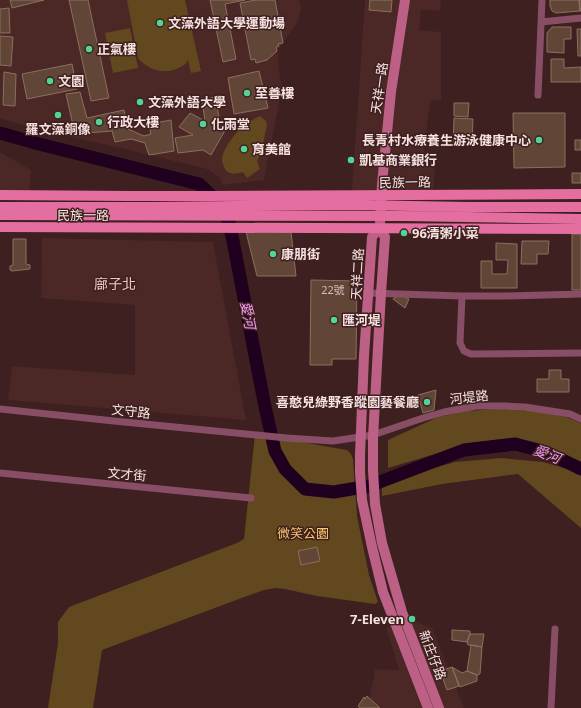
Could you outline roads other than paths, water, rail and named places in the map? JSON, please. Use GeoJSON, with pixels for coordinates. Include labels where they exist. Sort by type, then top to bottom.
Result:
{"type":"FeatureCollection","features":[{"type":"Feature","properties":{"kind":"main road","name":"民族一路"},"geometry":{"type":"LineString","coordinates":[[0,215],[209,206],[232,201],[381,200],[581,194]]}},
{"type":"Feature","properties":{"kind":"main road","name":"民族一路"},"geometry":{"type":"LineString","coordinates":[[0,195],[209,206]]}},
{"type":"Feature","properties":{"kind":"main road","name":"民族一路"},"geometry":{"type":"LineString","coordinates":[[381,200],[468,207],[581,207]]}},
{"type":"Feature","properties":{"kind":"main road","name":"民族一路"},"geometry":{"type":"LineString","coordinates":[[0,207],[209,206]]}},
{"type":"Feature","properties":{"kind":"main road"},"geometry":{"type":"LineString","coordinates":[[209,206],[244,216],[380,216],[581,219]]}},
{"type":"Feature","properties":{"kind":"main road"},"geometry":{"type":"LineString","coordinates":[[244,216],[246,228],[581,228]]}},
{"type":"Feature","properties":{"kind":"main road","name":"民族一路"},"geometry":{"type":"LineString","coordinates":[[0,227],[246,228]]}},
{"type":"Feature","properties":{"kind":"street","name":"天祥一路"},"geometry":{"type":"LineString","coordinates":[[379,228],[391,92],[405,0]]}},
{"type":"Feature","properties":{"kind":"street"},"geometry":{"type":"LineString","coordinates":[[538,95],[542,0]]}},
{"type":"Feature","properties":{"kind":"street"},"geometry":{"type":"LineString","coordinates":[[541,22],[581,18]]}},
{"type":"Feature","properties":{"kind":"street","name":"天祥二路"},"geometry":{"type":"LineString","coordinates":[[391,613],[381,584],[372,547],[362,499],[360,472],[372,237],[379,228],[385,238],[372,470],[374,496],[382,543],[402,612]]}},
{"type":"Feature","properties":{"kind":"street"},"geometry":{"type":"LineString","coordinates":[[368,293],[462,296],[581,294]]}},
{"type":"Feature","properties":{"kind":"street"},"geometry":{"type":"LineString","coordinates":[[462,296],[460,343],[464,351],[470,354],[581,353]]}},
{"type":"Feature","properties":{"kind":"street","name":"河堤路"},"geometry":{"type":"LineString","coordinates":[[361,437],[373,435],[444,412],[476,406],[526,407],[570,414],[581,420]]}},
{"type":"Feature","properties":{"kind":"street","name":"文守路"},"geometry":{"type":"LineString","coordinates":[[0,408],[121,422],[287,438],[333,440],[361,437]]}},
{"type":"Feature","properties":{"kind":"street","name":"文才街"},"geometry":{"type":"LineString","coordinates":[[0,473],[251,498]]}},
{"type":"Feature","properties":{"kind":"street","name":"新庄仔路"},"geometry":{"type":"LineString","coordinates":[[402,612],[439,708]]}},
{"type":"Feature","properties":{"kind":"street","name":"新庄仔路"},"geometry":{"type":"LineString","coordinates":[[391,613],[428,708]]}},
{"type":"Feature","properties":{"kind":"street"},"geometry":{"type":"LineString","coordinates":[[551,708],[555,628]]}},
{"type":"Feature","properties":{"kind":"waterway","name":"愛河"},"geometry":{"type":"LineString","coordinates":[[0,133],[199,184],[220,204],[229,223],[275,451],[285,469],[305,489],[334,492],[369,486],[464,450],[515,444],[546,452],[581,469]]}},
{"type":"Feature","properties":{"kind":"place","name":"文藻外語大學運動場"},"geometry":{"type":"Point","coordinates":[160,23]}},
{"type":"Feature","properties":{"kind":"place","name":"正氣樓"},"geometry":{"type":"Point","coordinates":[89,49]}},
{"type":"Feature","properties":{"kind":"place","name":"文園"},"geometry":{"type":"Point","coordinates":[50,81]}},
{"type":"Feature","properties":{"kind":"place","name":"至善樓"},"geometry":{"type":"Point","coordinates":[247,93]}},
{"type":"Feature","properties":{"kind":"place","name":"文藻外語大學"},"geometry":{"type":"Point","coordinates":[140,102]}},
{"type":"Feature","properties":{"kind":"place","name":"羅文藻銅像"},"geometry":{"type":"Point","coordinates":[58,115]}},
{"type":"Feature","properties":{"kind":"place","name":"行政大樓"},"geometry":{"type":"Point","coordinates":[99,122]}},
{"type":"Feature","properties":{"kind":"place","name":"化雨堂"},"geometry":{"type":"Point","coordinates":[203,124]}},
{"type":"Feature","properties":{"kind":"place","name":"長青村水療養生游泳健康中心"},"geometry":{"type":"Point","coordinates":[539,140]}},
{"type":"Feature","properties":{"kind":"place","name":"育美館"},"geometry":{"type":"Point","coordinates":[244,149]}},
{"type":"Feature","properties":{"kind":"place","name":"凱基商業銀行"},"geometry":{"type":"Point","coordinates":[351,160]}},
{"type":"Feature","properties":{"kind":"place","name":"96清粥小菜"},"geometry":{"type":"Point","coordinates":[404,233]}},
{"type":"Feature","properties":{"kind":"place","name":"康朋街"},"geometry":{"type":"Point","coordinates":[273,254]}},
{"type":"Feature","properties":{"kind":"place","name":"匯河堤"},"geometry":{"type":"Point","coordinates":[334,320]}},
{"type":"Feature","properties":{"kind":"place","name":"喜憨兒綠野香蹤園藝餐廳"},"geometry":{"type":"Point","coordinates":[427,402]}},
{"type":"Feature","properties":{"kind":"place","name":"7-Eleven"},"geometry":{"type":"Point","coordinates":[412,619]}},
{"type":"Feature","properties":{"kind":"district","name":"廍子北"},"geometry":{"type":"Point","coordinates":[115,284]}},
{"type":"Feature","properties":{"kind":"park label","name":"微笑公園"},"geometry":{"type":"Point","coordinates":[303,533]}}]}
